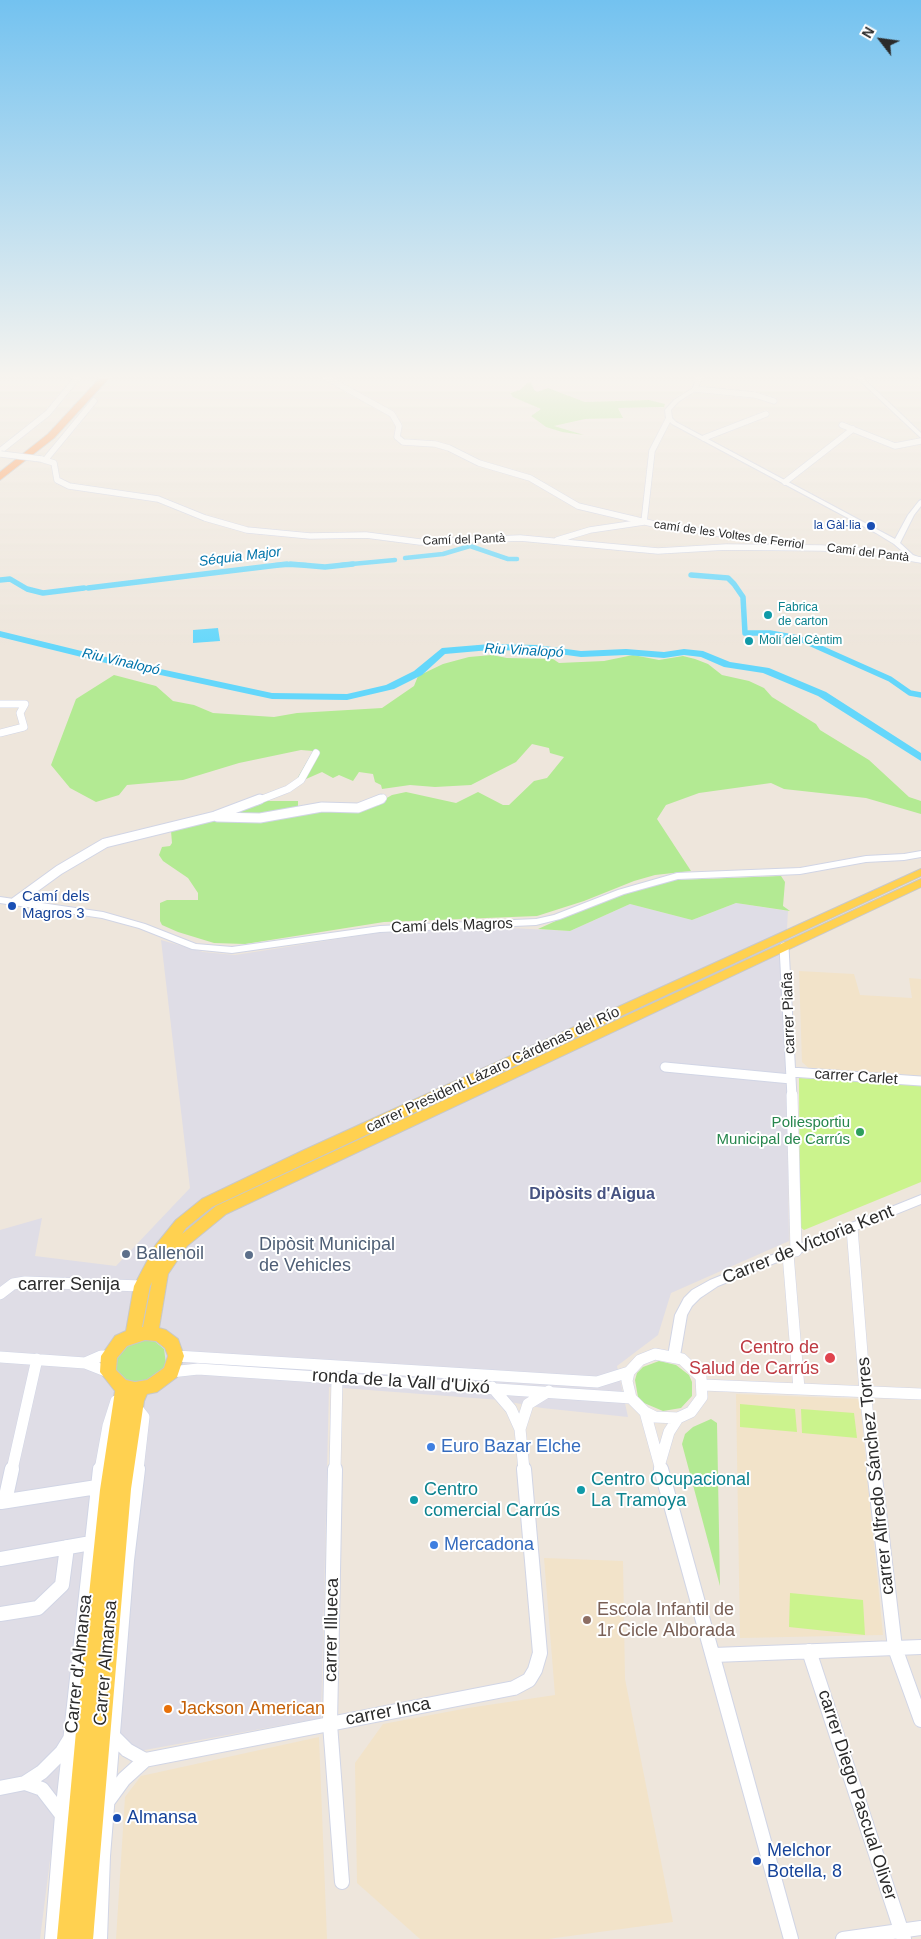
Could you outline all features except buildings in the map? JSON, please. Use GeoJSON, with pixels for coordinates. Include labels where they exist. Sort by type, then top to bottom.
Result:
{"type":"FeatureCollection","features":[{"type":"Feature","properties":{"kind":"highway"},"geometry":{"type":"LineString","coordinates":[[0,477],[11,468]]}},
{"type":"Feature","properties":{"kind":"main road","name":"carrer President Lázaro Cárdenas del Río"},"geometry":{"type":"LineString","coordinates":[[133,1335],[142,1286],[160,1250],[180,1224],[222,1195],[921,872]]}},
{"type":"Feature","properties":{"kind":"main road","name":"carrer President Lázaro Cárdenas del Río"},"geometry":{"type":"LineString","coordinates":[[150,1333],[161,1273],[182,1242],[221,1210],[921,883]]}},
{"type":"Feature","properties":{"kind":"main road"},"geometry":{"type":"LineString","coordinates":[[150,1333],[166,1338],[172,1344],[176,1356],[171,1372],[157,1384],[131,1394],[117,1384],[109,1364],[121,1341],[133,1335],[150,1333]]}},
{"type":"Feature","properties":{"kind":"main road","name":"Carrer Almansa"},"geometry":{"type":"LineString","coordinates":[[71,1936],[122,1489],[131,1394]]}},
{"type":"Feature","properties":{"kind":"street","name":"Camí del Pantà"},"geometry":{"type":"LineString","coordinates":[[55,468],[57,480],[69,486],[158,499],[175,504],[205,518],[247,530],[310,536],[366,535],[420,542],[499,538],[658,551],[726,547],[817,548],[867,551],[921,560]]}},
{"type":"Feature","properties":{"kind":"street","name":"camí de les Voltes de Ferriol"},"geometry":{"type":"LineString","coordinates":[[498,468],[530,478],[578,506],[644,522],[817,548]]}},
{"type":"Feature","properties":{"kind":"street"},"geometry":{"type":"LineString","coordinates":[[554,541],[590,530],[644,522],[650,468]]}},
{"type":"Feature","properties":{"kind":"street"},"geometry":{"type":"LineString","coordinates":[[760,468],[896,543],[905,552],[921,560]]}},
{"type":"Feature","properties":{"kind":"street"},"geometry":{"type":"LineString","coordinates":[[785,482],[801,468]]}},
{"type":"Feature","properties":{"kind":"street"},"geometry":{"type":"LineString","coordinates":[[896,543],[911,514],[921,502]]}},
{"type":"Feature","properties":{"kind":"street"},"geometry":{"type":"LineString","coordinates":[[0,704],[25,704],[20,714],[24,727],[0,733]]}},
{"type":"Feature","properties":{"kind":"street"},"geometry":{"type":"LineString","coordinates":[[15,902],[83,854],[105,843],[215,816],[288,789],[300,780],[316,753]]}},
{"type":"Feature","properties":{"kind":"street"},"geometry":{"type":"LineString","coordinates":[[215,816],[260,818],[322,807],[358,808],[370,805],[383,798]]}},
{"type":"Feature","properties":{"kind":"street","name":"Camí dels Magros"},"geometry":{"type":"LineString","coordinates":[[0,900],[75,909],[121,919],[195,947],[232,950],[380,929],[536,922],[557,917],[621,892],[677,876],[800,871],[866,859],[921,854]]}},
{"type":"Feature","properties":{"kind":"street","name":"Camí dels Magros"},"geometry":{"type":"LineString","coordinates":[[904,857],[921,862]]}},
{"type":"Feature","properties":{"kind":"street","name":"carrer Piaña"},"geometry":{"type":"LineString","coordinates":[[784,947],[786,953],[791,1076],[792,1253]]}},
{"type":"Feature","properties":{"kind":"street"},"geometry":{"type":"LineString","coordinates":[[666,1067],[791,1076]]}},
{"type":"Feature","properties":{"kind":"street","name":"carrer Carlet"},"geometry":{"type":"LineString","coordinates":[[791,1076],[921,1081]]}},
{"type":"Feature","properties":{"kind":"street","name":"Carrer de Victoria Kent"},"geometry":{"type":"LineString","coordinates":[[674,1356],[681,1315],[688,1302],[696,1294],[714,1283],[792,1253],[921,1199]]}},
{"type":"Feature","properties":{"kind":"street","name":"carrer Alfredo Sánchez Torres"},"geometry":{"type":"LineString","coordinates":[[852,1228],[865,1391],[895,1648],[921,1720]]}},
{"type":"Feature","properties":{"kind":"street"},"geometry":{"type":"LineString","coordinates":[[792,1253],[800,1389]]}},
{"type":"Feature","properties":{"kind":"street","name":"carrer Senija"},"geometry":{"type":"LineString","coordinates":[[0,1294],[13,1284],[25,1282],[142,1286]]}},
{"type":"Feature","properties":{"kind":"street"},"geometry":{"type":"LineString","coordinates":[[660,1464],[669,1432],[678,1418],[696,1408],[702,1397],[703,1385],[696,1370],[682,1359],[655,1354],[647,1357],[629,1372],[628,1390],[631,1398],[645,1412],[655,1417],[678,1418]]}},
{"type":"Feature","properties":{"kind":"street","name":"ronda de la Vall d'Uixó"},"geometry":{"type":"LineString","coordinates":[[176,1356],[597,1382],[629,1372]]}},
{"type":"Feature","properties":{"kind":"street"},"geometry":{"type":"LineString","coordinates":[[0,1357],[109,1364]]}},
{"type":"Feature","properties":{"kind":"street"},"geometry":{"type":"LineString","coordinates":[[37,1360],[3,1501],[97,1487]]}},
{"type":"Feature","properties":{"kind":"street"},"geometry":{"type":"LineString","coordinates":[[85,1362],[109,1364]]}},
{"type":"Feature","properties":{"kind":"street","name":"ronda de la Vall d'Uixó"},"geometry":{"type":"LineString","coordinates":[[171,1372],[198,1369],[492,1387],[631,1398]]}},
{"type":"Feature","properties":{"kind":"street","name":"carrer Illueca"},"geometry":{"type":"LineString","coordinates":[[337,1378],[330,1724],[342,1882]]}},
{"type":"Feature","properties":{"kind":"street"},"geometry":{"type":"LineString","coordinates":[[703,1385],[921,1394]]}},
{"type":"Feature","properties":{"kind":"street"},"geometry":{"type":"LineString","coordinates":[[492,1387],[511,1409],[520,1429],[540,1653],[535,1670]]}},
{"type":"Feature","properties":{"kind":"street"},"geometry":{"type":"LineString","coordinates":[[520,1429],[528,1404],[549,1391]]}},
{"type":"Feature","properties":{"kind":"street"},"geometry":{"type":"LineString","coordinates":[[100,1939],[108,1801],[127,1560],[144,1417],[131,1394]]}},
{"type":"Feature","properties":{"kind":"street","name":"Carrer d'Almansa"},"geometry":{"type":"LineString","coordinates":[[52,1939],[62,1815],[72,1736],[97,1487],[114,1403],[131,1394]]}},
{"type":"Feature","properties":{"kind":"street"},"geometry":{"type":"LineString","coordinates":[[645,1412],[714,1655],[791,1939]]}},
{"type":"Feature","properties":{"kind":"street"},"geometry":{"type":"LineString","coordinates":[[0,1559],[91,1543]]}},
{"type":"Feature","properties":{"kind":"street","name":"Carrer d'Almansa"},"geometry":{"type":"LineString","coordinates":[[62,1585],[67,1547]]}},
{"type":"Feature","properties":{"kind":"street"},"geometry":{"type":"LineString","coordinates":[[0,1614],[38,1608],[62,1585]]}},
{"type":"Feature","properties":{"kind":"street"},"geometry":{"type":"LineString","coordinates":[[714,1655],[921,1648]]}},
{"type":"Feature","properties":{"kind":"street","name":"carrer Diego Pascual Oliver"},"geometry":{"type":"LineString","coordinates":[[809,1651],[902,1935]]}},
{"type":"Feature","properties":{"kind":"street","name":"carrer Inca"},"geometry":{"type":"LineString","coordinates":[[145,1760],[514,1688],[529,1680],[535,1670]]}},
{"type":"Feature","properties":{"kind":"street"},"geometry":{"type":"LineString","coordinates":[[0,1788],[25,1783],[42,1772],[62,1752],[72,1736]]}},
{"type":"Feature","properties":{"kind":"street"},"geometry":{"type":"LineString","coordinates":[[108,1801],[124,1778],[145,1760],[127,1750],[113,1736]]}},
{"type":"Feature","properties":{"kind":"street"},"geometry":{"type":"LineString","coordinates":[[25,1783],[42,1789],[62,1815]]}},
{"type":"Feature","properties":{"kind":"street"},"geometry":{"type":"LineString","coordinates":[[88,1939],[102,1912]]}},
{"type":"Feature","properties":{"kind":"street"},"geometry":{"type":"LineString","coordinates":[[843,1939],[902,1935],[921,1928]]}},
{"type":"Feature","properties":{"kind":"shaded area"},"geometry":{"type":"Polygon","coordinates":[[[736,903],[788,911],[785,962],[789,1241],[671,1293],[658,1335],[617,1366],[628,1417],[542,1408],[500,1400],[329,1387],[321,1718],[62,1765],[40,1939],[0,1939],[0,1230],[42,1218],[35,1256],[116,1266],[190,1188],[161,940],[203,952],[235,955],[377,933],[490,927],[570,931],[630,904],[692,920],[736,903]]]}},
{"type":"Feature","properties":{"kind":"shaded area"},"geometry":{"type":"Polygon","coordinates":[[[799,971],[854,974],[860,995],[912,998],[909,978],[921,979],[921,1076],[811,1070],[802,1062],[799,971]]]}},
{"type":"Feature","properties":{"kind":"shaded area"},"geometry":{"type":"Polygon","coordinates":[[[736,1394],[860,1399],[883,1635],[740,1638],[736,1394]]]}},
{"type":"Feature","properties":{"kind":"shaded area"},"geometry":{"type":"Polygon","coordinates":[[[544,1558],[623,1561],[625,1679],[673,1922],[548,1939],[420,1939],[357,1883],[355,1763],[383,1724],[468,1708],[555,1695],[544,1558]]]}},
{"type":"Feature","properties":{"kind":"shaded area"},"geometry":{"type":"Polygon","coordinates":[[[319,1737],[327,1939],[116,1939],[125,1797],[141,1776],[319,1737]]]}},
{"type":"Feature","properties":{"kind":"green space"},"geometry":{"type":"Polygon","coordinates":[[[492,655],[507,658],[553,659],[559,663],[604,661],[633,655],[659,660],[683,656],[695,659],[708,664],[722,675],[749,681],[764,688],[772,697],[816,724],[820,730],[869,760],[909,797],[921,801],[921,814],[866,798],[784,789],[771,783],[699,793],[666,805],[657,819],[691,871],[655,875],[634,881],[584,901],[537,916],[384,922],[245,944],[214,943],[178,932],[162,925],[160,921],[160,903],[167,900],[198,900],[198,893],[188,878],[163,861],[159,855],[162,847],[170,846],[172,843],[171,831],[259,801],[298,801],[298,808],[320,808],[324,812],[371,807],[392,795],[406,792],[456,803],[478,792],[503,805],[509,805],[534,781],[547,778],[564,757],[550,753],[549,748],[532,744],[516,762],[471,785],[435,787],[410,785],[382,789],[381,785],[375,782],[373,774],[359,772],[353,781],[339,775],[333,778],[322,772],[306,779],[298,777],[313,751],[301,750],[239,763],[183,780],[127,785],[119,795],[96,802],[70,788],[51,765],[76,699],[114,675],[156,686],[173,701],[194,705],[213,713],[274,717],[297,713],[382,708],[414,686],[418,676],[443,664],[469,657],[492,655]]]}},
{"type":"Feature","properties":{"kind":"green space"},"geometry":{"type":"Polygon","coordinates":[[[781,876],[785,882],[783,906],[790,911],[736,903],[692,920],[630,904],[570,931],[538,929],[600,901],[675,880],[781,876]]]}},
{"type":"Feature","properties":{"kind":"green space","name":"Poliesportiu Municipal de Carrús"},"geometry":{"type":"Polygon","coordinates":[[[799,1078],[921,1084],[921,1182],[804,1230],[800,1227],[799,1078]]]}},
{"type":"Feature","properties":{"kind":"green space"},"geometry":{"type":"Polygon","coordinates":[[[145,1339],[153,1340],[164,1349],[166,1364],[162,1371],[147,1381],[129,1383],[116,1375],[115,1354],[121,1348],[145,1339]]]}},
{"type":"Feature","properties":{"kind":"green space"},"geometry":{"type":"Polygon","coordinates":[[[659,1361],[676,1365],[689,1375],[692,1382],[692,1396],[681,1408],[663,1411],[644,1403],[638,1397],[635,1380],[637,1373],[643,1367],[659,1361]]]}},
{"type":"Feature","properties":{"kind":"green space"},"geometry":{"type":"Polygon","coordinates":[[[740,1404],[795,1409],[797,1432],[740,1427],[740,1404]]]}},
{"type":"Feature","properties":{"kind":"green space"},"geometry":{"type":"Polygon","coordinates":[[[801,1409],[854,1413],[857,1438],[802,1433],[801,1409]]]}},
{"type":"Feature","properties":{"kind":"green space"},"geometry":{"type":"Polygon","coordinates":[[[711,1419],[717,1423],[720,1586],[682,1444],[685,1434],[693,1427],[711,1419]]]}},
{"type":"Feature","properties":{"kind":"green space"},"geometry":{"type":"Polygon","coordinates":[[[790,1593],[863,1600],[865,1635],[789,1627],[790,1593]]]}},
{"type":"Feature","properties":{"kind":"water"},"geometry":{"type":"Polygon","coordinates":[[[218,628],[220,641],[193,643],[193,630],[218,628]]]}},
{"type":"Feature","properties":{"kind":"waterway","name":"Séquia Major"},"geometry":{"type":"LineString","coordinates":[[405,558],[443,554],[470,546],[508,559],[517,559]]}},
{"type":"Feature","properties":{"kind":"waterway","name":"Séquia Major"},"geometry":{"type":"LineString","coordinates":[[341,565],[395,560]]}},
{"type":"Feature","properties":{"kind":"waterway","name":"Séquia Major"},"geometry":{"type":"LineString","coordinates":[[279,565],[287,564]]}},
{"type":"Feature","properties":{"kind":"waterway","name":"Séquia Major"},"geometry":{"type":"LineString","coordinates":[[290,564],[302,565]]}},
{"type":"Feature","properties":{"kind":"waterway","name":"Séquia Major"},"geometry":{"type":"LineString","coordinates":[[302,565],[325,567],[353,564]]}},
{"type":"Feature","properties":{"kind":"waterway","name":"Séquia Major"},"geometry":{"type":"LineString","coordinates":[[88,588],[279,565]]}},
{"type":"Feature","properties":{"kind":"waterway","name":"Séquia Major"},"geometry":{"type":"LineString","coordinates":[[279,565],[302,565]]}},
{"type":"Feature","properties":{"kind":"waterway","name":"Séquia Major"},"geometry":{"type":"LineString","coordinates":[[302,565],[306,565]]}},
{"type":"Feature","properties":{"kind":"waterway","name":"Séquia Major"},"geometry":{"type":"LineString","coordinates":[[691,575],[728,578],[734,584],[743,597],[745,633],[770,633],[798,638],[890,679],[910,693],[921,695]]}},
{"type":"Feature","properties":{"kind":"waterway","name":"Séquia Major"},"geometry":{"type":"LineString","coordinates":[[0,580],[10,579],[27,589],[43,593],[84,588]]}},
{"type":"Feature","properties":{"kind":"waterway","name":"Riu Vinalopó"},"geometry":{"type":"LineString","coordinates":[[0,634],[114,662],[272,696],[347,697],[390,687],[418,673],[442,651],[490,647],[537,648],[581,654],[626,652],[664,655],[684,652],[703,654],[728,665],[765,670],[822,694],[867,721],[921,758]]}},
{"type":"Feature","properties":{"kind":"place","name":"la Gàl·lia"},"geometry":{"type":"Point","coordinates":[871,526]}},
{"type":"Feature","properties":{"kind":"place","name":"Fabrica de carton"},"geometry":{"type":"Point","coordinates":[768,615]}},
{"type":"Feature","properties":{"kind":"place","name":"Molí del Cèntim"},"geometry":{"type":"Point","coordinates":[749,641]}},
{"type":"Feature","properties":{"kind":"place","name":"Camí dels Magros 3"},"geometry":{"type":"Point","coordinates":[12,906]}},
{"type":"Feature","properties":{"kind":"place","name":"Poliesportiu Municipal de Carrús"},"geometry":{"type":"Point","coordinates":[860,1132]}},
{"type":"Feature","properties":{"kind":"place","name":"Ballenoil"},"geometry":{"type":"Point","coordinates":[126,1254]}},
{"type":"Feature","properties":{"kind":"place","name":"Dipòsit Municipal de Vehicles"},"geometry":{"type":"Point","coordinates":[249,1255]}},
{"type":"Feature","properties":{"kind":"place","name":"Centro de Salud de Carrús"},"geometry":{"type":"Point","coordinates":[830,1358]}},
{"type":"Feature","properties":{"kind":"place","name":"Euro Bazar Elche"},"geometry":{"type":"Point","coordinates":[431,1447]}},
{"type":"Feature","properties":{"kind":"place","name":"Centro Ocupacional La Tramoya"},"geometry":{"type":"Point","coordinates":[581,1490]}},
{"type":"Feature","properties":{"kind":"place","name":"Centro comercial Carrús"},"geometry":{"type":"Point","coordinates":[414,1500]}},
{"type":"Feature","properties":{"kind":"place","name":"Mercadona"},"geometry":{"type":"Point","coordinates":[434,1545]}},
{"type":"Feature","properties":{"kind":"place","name":"Escola Infantil de 1r Cicle Alborada"},"geometry":{"type":"Point","coordinates":[587,1620]}},
{"type":"Feature","properties":{"kind":"place","name":"Jackson American"},"geometry":{"type":"Point","coordinates":[168,1709]}},
{"type":"Feature","properties":{"kind":"place","name":"Almansa"},"geometry":{"type":"Point","coordinates":[117,1818]}},
{"type":"Feature","properties":{"kind":"place","name":"Melchor Botella, 8"},"geometry":{"type":"Point","coordinates":[757,1861]}},
{"type":"Feature","properties":{"kind":"district","name":"Dipòsits d'Aigua"},"geometry":{"type":"Point","coordinates":[592,1195]}}]}
